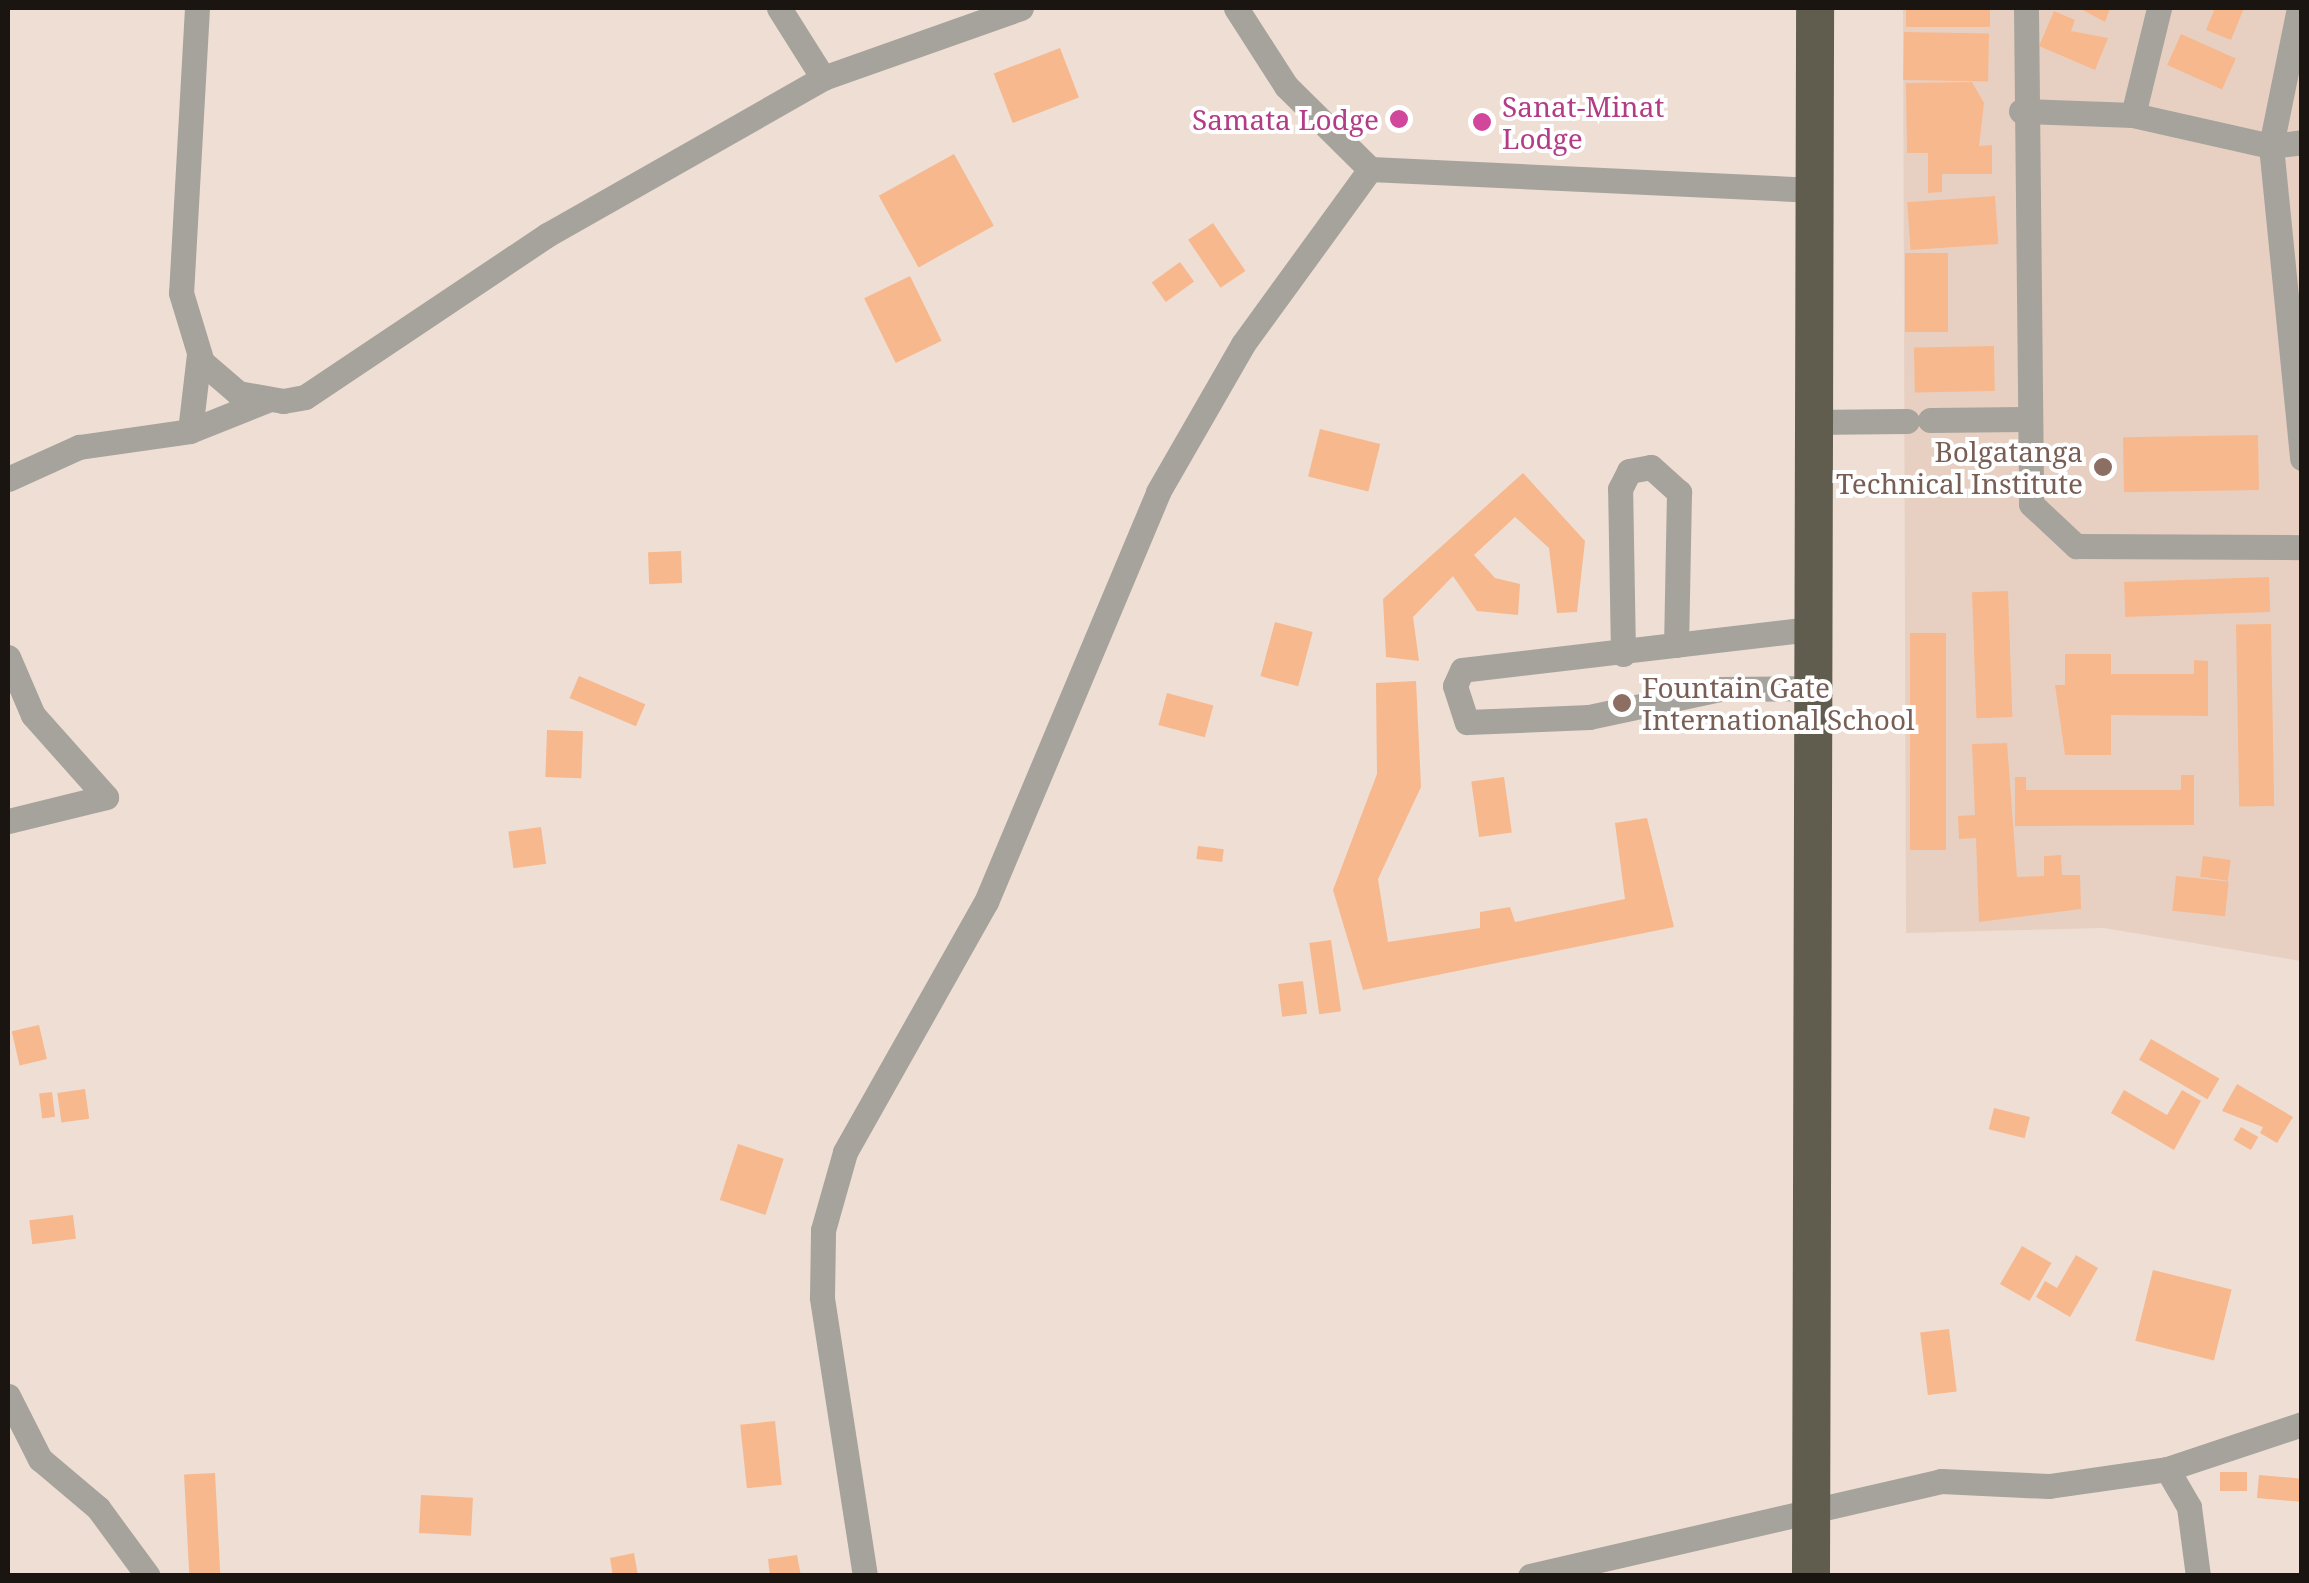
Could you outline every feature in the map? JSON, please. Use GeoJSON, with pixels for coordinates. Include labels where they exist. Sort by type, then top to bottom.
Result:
{"type":"FeatureCollection","features":[{"type":"Feature","properties":{"kind":"highway"},"geometry":{"type":"LineString","coordinates":[[1811,1576],[1812,688],[1808,422],[1815,8]]}},
{"type":"Feature","properties":{"kind":"street"},"geometry":{"type":"LineString","coordinates":[[190,431],[199,354],[182,293],[197,8]]}},
{"type":"Feature","properties":{"kind":"street"},"geometry":{"type":"LineString","coordinates":[[779,8],[822,78]]}},
{"type":"Feature","properties":{"kind":"street"},"geometry":{"type":"LineString","coordinates":[[8,479],[79,447],[190,431],[267,400],[305,396],[546,235],[822,78],[1021,8]]}},
{"type":"Feature","properties":{"kind":"street"},"geometry":{"type":"LineString","coordinates":[[1236,8],[1286,86],[1370,169],[1814,190]]}},
{"type":"Feature","properties":{"kind":"street"},"geometry":{"type":"LineString","coordinates":[[2026,8],[2021,112],[2025,419],[2031,504],[2076,546],[2302,547]]}},
{"type":"Feature","properties":{"kind":"street"},"geometry":{"type":"LineString","coordinates":[[2133,115],[2159,8]]}},
{"type":"Feature","properties":{"kind":"street"},"geometry":{"type":"LineString","coordinates":[[2299,8],[2271,146],[2302,458]]}},
{"type":"Feature","properties":{"kind":"street"},"geometry":{"type":"LineString","coordinates":[[2021,112],[2133,115],[2271,146],[2302,142]]}},
{"type":"Feature","properties":{"kind":"street"},"geometry":{"type":"LineString","coordinates":[[866,1576],[822,1296],[823,1230],[845,1152],[986,902],[1158,492],[1243,344],[1370,169]]}},
{"type":"Feature","properties":{"kind":"street"},"geometry":{"type":"LineString","coordinates":[[199,354],[238,393],[267,400]]}},
{"type":"Feature","properties":{"kind":"street"},"geometry":{"type":"LineString","coordinates":[[1808,422],[2025,419]]}},
{"type":"Feature","properties":{"kind":"street"},"geometry":{"type":"LineString","coordinates":[[1623,654],[1620,489],[1629,471],[1651,466],[1679,492],[1676,645]]}},
{"type":"Feature","properties":{"kind":"street"},"geometry":{"type":"LineString","coordinates":[[1811,629],[1462,670],[1456,710],[1467,722],[1589,716],[1720,689],[1812,688]]}},
{"type":"Feature","properties":{"kind":"street"},"geometry":{"type":"LineString","coordinates":[[8,657],[33,715],[106,796],[8,821]]}},
{"type":"Feature","properties":{"kind":"street"},"geometry":{"type":"LineString","coordinates":[[8,1396],[40,1459],[98,1508],[148,1576]]}},
{"type":"Feature","properties":{"kind":"street"},"geometry":{"type":"LineString","coordinates":[[1530,1576],[1941,1481],[2048,1486],[2167,1469],[2302,1424]]}},
{"type":"Feature","properties":{"kind":"street"},"geometry":{"type":"LineString","coordinates":[[2167,1469],[2189,1507],[2198,1576]]}},
{"type":"Feature","properties":{"kind":"shaded area","name":"Bolgatanga Technical Institute"},"geometry":{"type":"Polygon","coordinates":[[[1903,8],[2301,8],[2301,961],[2104,928],[1906,933],[1903,8]]]}},
{"type":"Feature","properties":{"kind":"building"},"geometry":{"type":"Polygon","coordinates":[[[1906,8],[1990,8],[1990,27],[1906,27],[1906,8]]]}},
{"type":"Feature","properties":{"kind":"building"},"geometry":{"type":"Polygon","coordinates":[[[2079,8],[2110,8],[2105,22],[2079,8]]]}},
{"type":"Feature","properties":{"kind":"building"},"geometry":{"type":"Polygon","coordinates":[[[2215,8],[2244,8],[2231,40],[2206,30],[2215,8]]]}},
{"type":"Feature","properties":{"kind":"building"},"geometry":{"type":"Polygon","coordinates":[[[2054,11],[2075,20],[2071,31],[2108,38],[2095,70],[2039,46],[2054,11]]]}},
{"type":"Feature","properties":{"kind":"building"},"geometry":{"type":"Polygon","coordinates":[[[1904,32],[1989,33],[1988,81],[1903,80],[1904,32]]]}},
{"type":"Feature","properties":{"kind":"building"},"geometry":{"type":"Polygon","coordinates":[[[2181,34],[2236,58],[2222,89],[2167,65],[2181,34]]]}},
{"type":"Feature","properties":{"kind":"building"},"geometry":{"type":"Polygon","coordinates":[[[1060,48],[1079,97],[1013,123],[994,73],[1060,48]]]}},
{"type":"Feature","properties":{"kind":"building"},"geometry":{"type":"Polygon","coordinates":[[[1972,82],[1984,103],[1979,146],[1992,145],[1992,174],[1942,174],[1942,192],[1928,193],[1928,153],[1907,153],[1906,83],[1972,82]]]}},
{"type":"Feature","properties":{"kind":"building"},"geometry":{"type":"Polygon","coordinates":[[[954,154],[994,226],[919,267],[879,196],[954,154]]]}},
{"type":"Feature","properties":{"kind":"building"},"geometry":{"type":"Polygon","coordinates":[[[1995,196],[1998,244],[1911,250],[1907,202],[1995,196]]]}},
{"type":"Feature","properties":{"kind":"building"},"geometry":{"type":"Polygon","coordinates":[[[1213,223],[1245,271],[1221,288],[1188,240],[1213,223]]]}},
{"type":"Feature","properties":{"kind":"building"},"geometry":{"type":"Polygon","coordinates":[[[1905,253],[1948,253],[1948,332],[1905,332],[1905,253]]]}},
{"type":"Feature","properties":{"kind":"building"},"geometry":{"type":"Polygon","coordinates":[[[1180,262],[1194,281],[1166,302],[1152,283],[1180,262]]]}},
{"type":"Feature","properties":{"kind":"building"},"geometry":{"type":"Polygon","coordinates":[[[910,276],[942,341],[896,363],[864,298],[910,276]]]}},
{"type":"Feature","properties":{"kind":"building"},"geometry":{"type":"Polygon","coordinates":[[[1994,346],[1995,391],[1915,392],[1914,347],[1994,346]]]}},
{"type":"Feature","properties":{"kind":"building"},"geometry":{"type":"Polygon","coordinates":[[[1320,429],[1380,444],[1368,492],[1308,477],[1320,429]]]}},
{"type":"Feature","properties":{"kind":"building"},"geometry":{"type":"Polygon","coordinates":[[[2258,435],[2259,490],[2124,492],[2123,437],[2258,435]]]}},
{"type":"Feature","properties":{"kind":"building"},"geometry":{"type":"Polygon","coordinates":[[[1523,473],[1585,541],[1577,612],[1557,613],[1549,548],[1515,517],[1474,555],[1495,578],[1520,584],[1518,615],[1477,611],[1453,576],[1413,617],[1419,661],[1386,657],[1383,599],[1523,473]]]}},
{"type":"Feature","properties":{"kind":"building"},"geometry":{"type":"Polygon","coordinates":[[[681,551],[682,583],[649,584],[648,552],[681,551]]]}},
{"type":"Feature","properties":{"kind":"building"},"geometry":{"type":"Polygon","coordinates":[[[2269,577],[2270,612],[2125,617],[2124,582],[2269,577]]]}},
{"type":"Feature","properties":{"kind":"building"},"geometry":{"type":"Polygon","coordinates":[[[2008,591],[2012,717],[1976,718],[1972,592],[2008,591]]]}},
{"type":"Feature","properties":{"kind":"building"},"geometry":{"type":"Polygon","coordinates":[[[1275,622],[1313,632],[1298,686],[1261,676],[1275,622]]]}},
{"type":"Feature","properties":{"kind":"building"},"geometry":{"type":"Polygon","coordinates":[[[2271,624],[2274,806],[2239,807],[2236,625],[2271,624]]]}},
{"type":"Feature","properties":{"kind":"building"},"geometry":{"type":"Polygon","coordinates":[[[1910,633],[1946,633],[1946,850],[1910,850],[1910,633]]]}},
{"type":"Feature","properties":{"kind":"building"},"geometry":{"type":"Polygon","coordinates":[[[2065,654],[2111,654],[2111,674],[2194,674],[2194,660],[2208,661],[2208,716],[2111,715],[2111,755],[2065,755],[2055,685],[2065,685],[2065,654]]]}},
{"type":"Feature","properties":{"kind":"building"},"geometry":{"type":"Polygon","coordinates":[[[579,676],[645,704],[636,726],[570,698],[579,676]]]}},
{"type":"Feature","properties":{"kind":"building"},"geometry":{"type":"Polygon","coordinates":[[[1416,681],[1421,787],[1378,879],[1388,942],[1480,928],[1480,912],[1510,907],[1515,922],[1625,899],[1615,823],[1647,818],[1674,927],[1363,990],[1333,890],[1377,774],[1376,683],[1416,681]]]}},
{"type":"Feature","properties":{"kind":"building"},"geometry":{"type":"Polygon","coordinates":[[[1167,693],[1213,705],[1205,737],[1158,725],[1167,693]]]}},
{"type":"Feature","properties":{"kind":"building"},"geometry":{"type":"Polygon","coordinates":[[[547,730],[583,731],[581,778],[545,777],[547,730]]]}},
{"type":"Feature","properties":{"kind":"building"},"geometry":{"type":"Polygon","coordinates":[[[2007,743],[2017,877],[2044,876],[2044,856],[2061,855],[2062,875],[2080,875],[2081,909],[1979,922],[1976,838],[1959,839],[1958,816],[1975,815],[1972,744],[2007,743]]]}},
{"type":"Feature","properties":{"kind":"building"},"geometry":{"type":"Polygon","coordinates":[[[2181,775],[2194,775],[2194,825],[2015,826],[2015,777],[2026,777],[2026,790],[2181,790],[2181,775]]]}},
{"type":"Feature","properties":{"kind":"building"},"geometry":{"type":"Polygon","coordinates":[[[1504,777],[1512,832],[1479,837],[1471,782],[1504,777]]]}},
{"type":"Feature","properties":{"kind":"building"},"geometry":{"type":"Polygon","coordinates":[[[541,827],[546,864],[513,868],[508,832],[541,827]]]}},
{"type":"Feature","properties":{"kind":"building"},"geometry":{"type":"Polygon","coordinates":[[[1198,846],[1224,849],[1222,862],[1196,859],[1198,846]]]}},
{"type":"Feature","properties":{"kind":"building"},"geometry":{"type":"Polygon","coordinates":[[[2203,856],[2231,860],[2228,881],[2200,877],[2203,856]]]}},
{"type":"Feature","properties":{"kind":"building"},"geometry":{"type":"Polygon","coordinates":[[[2176,876],[2229,882],[2225,916],[2172,911],[2176,876]]]}},
{"type":"Feature","properties":{"kind":"building"},"geometry":{"type":"Polygon","coordinates":[[[1331,940],[1341,1011],[1319,1014],[1309,943],[1331,940]]]}},
{"type":"Feature","properties":{"kind":"building"},"geometry":{"type":"Polygon","coordinates":[[[1303,981],[1307,1014],[1282,1017],[1278,984],[1303,981]]]}},
{"type":"Feature","properties":{"kind":"building"},"geometry":{"type":"Polygon","coordinates":[[[39,1025],[47,1059],[20,1065],[12,1031],[39,1025]]]}},
{"type":"Feature","properties":{"kind":"building"},"geometry":{"type":"Polygon","coordinates":[[[2151,1039],[2219,1078],[2207,1099],[2139,1060],[2151,1039]]]}},
{"type":"Feature","properties":{"kind":"building"},"geometry":{"type":"Polygon","coordinates":[[[2237,1084],[2293,1117],[2277,1143],[2260,1133],[2263,1127],[2222,1111],[2237,1084]]]}},
{"type":"Feature","properties":{"kind":"building"},"geometry":{"type":"Polygon","coordinates":[[[85,1089],[89,1119],[61,1123],[57,1093],[85,1089]]]}},
{"type":"Feature","properties":{"kind":"building"},"geometry":{"type":"Polygon","coordinates":[[[2124,1090],[2167,1115],[2182,1090],[2201,1101],[2174,1150],[2111,1113],[2124,1090]]]}},
{"type":"Feature","properties":{"kind":"building"},"geometry":{"type":"Polygon","coordinates":[[[52,1092],[55,1117],[42,1118],[39,1094],[52,1092]]]}},
{"type":"Feature","properties":{"kind":"building"},"geometry":{"type":"Polygon","coordinates":[[[1994,1108],[2030,1117],[2025,1138],[1989,1129],[1994,1108]]]}},
{"type":"Feature","properties":{"kind":"building"},"geometry":{"type":"Polygon","coordinates":[[[2241,1127],[2258,1137],[2251,1150],[2234,1140],[2241,1127]]]}},
{"type":"Feature","properties":{"kind":"building"},"geometry":{"type":"Polygon","coordinates":[[[738,1144],[784,1159],[765,1215],[720,1200],[738,1144]]]}},
{"type":"Feature","properties":{"kind":"building"},"geometry":{"type":"Polygon","coordinates":[[[73,1215],[76,1239],[32,1244],[29,1220],[73,1215]]]}},
{"type":"Feature","properties":{"kind":"building"},"geometry":{"type":"Polygon","coordinates":[[[2022,1246],[2051,1263],[2029,1301],[2000,1284],[2022,1246]]]}},
{"type":"Feature","properties":{"kind":"building"},"geometry":{"type":"Polygon","coordinates":[[[2076,1255],[2098,1268],[2070,1317],[2036,1297],[2045,1281],[2057,1288],[2076,1255]]]}},
{"type":"Feature","properties":{"kind":"building"},"geometry":{"type":"Polygon","coordinates":[[[2153,1270],[2232,1290],[2214,1360],[2135,1341],[2153,1270]]]}},
{"type":"Feature","properties":{"kind":"building"},"geometry":{"type":"Polygon","coordinates":[[[1949,1329],[1957,1392],[1928,1395],[1920,1333],[1949,1329]]]}},
{"type":"Feature","properties":{"kind":"building"},"geometry":{"type":"Polygon","coordinates":[[[775,1421],[782,1485],[747,1488],[740,1425],[775,1421]]]}},
{"type":"Feature","properties":{"kind":"building"},"geometry":{"type":"Polygon","coordinates":[[[2220,1472],[2247,1472],[2247,1491],[2220,1491],[2220,1472]]]}},
{"type":"Feature","properties":{"kind":"building"},"geometry":{"type":"Polygon","coordinates":[[[215,1473],[220,1576],[189,1576],[184,1475],[215,1473]]]}},
{"type":"Feature","properties":{"kind":"building"},"geometry":{"type":"Polygon","coordinates":[[[2259,1475],[2302,1479],[2300,1502],[2257,1498],[2259,1475]]]}},
{"type":"Feature","properties":{"kind":"building"},"geometry":{"type":"Polygon","coordinates":[[[421,1495],[473,1498],[471,1536],[419,1533],[421,1495]]]}},
{"type":"Feature","properties":{"kind":"building"},"geometry":{"type":"Polygon","coordinates":[[[634,1553],[638,1576],[613,1576],[610,1558],[634,1553]]]}},
{"type":"Feature","properties":{"kind":"building"},"geometry":{"type":"Polygon","coordinates":[[[797,1555],[801,1576],[770,1576],[768,1559],[797,1555]]]}},
{"type":"Feature","properties":{"kind":"place","name":"Samata Lodge"},"geometry":{"type":"Point","coordinates":[1399,119]}},
{"type":"Feature","properties":{"kind":"place","name":"Sanat-Minat Lodge"},"geometry":{"type":"Point","coordinates":[1482,122]}},
{"type":"Feature","properties":{"kind":"place","name":"Bolgatanga Technical Institute"},"geometry":{"type":"Point","coordinates":[2103,467]}},
{"type":"Feature","properties":{"kind":"place","name":"Fountain Gate International School"},"geometry":{"type":"Point","coordinates":[1622,703]}}]}
